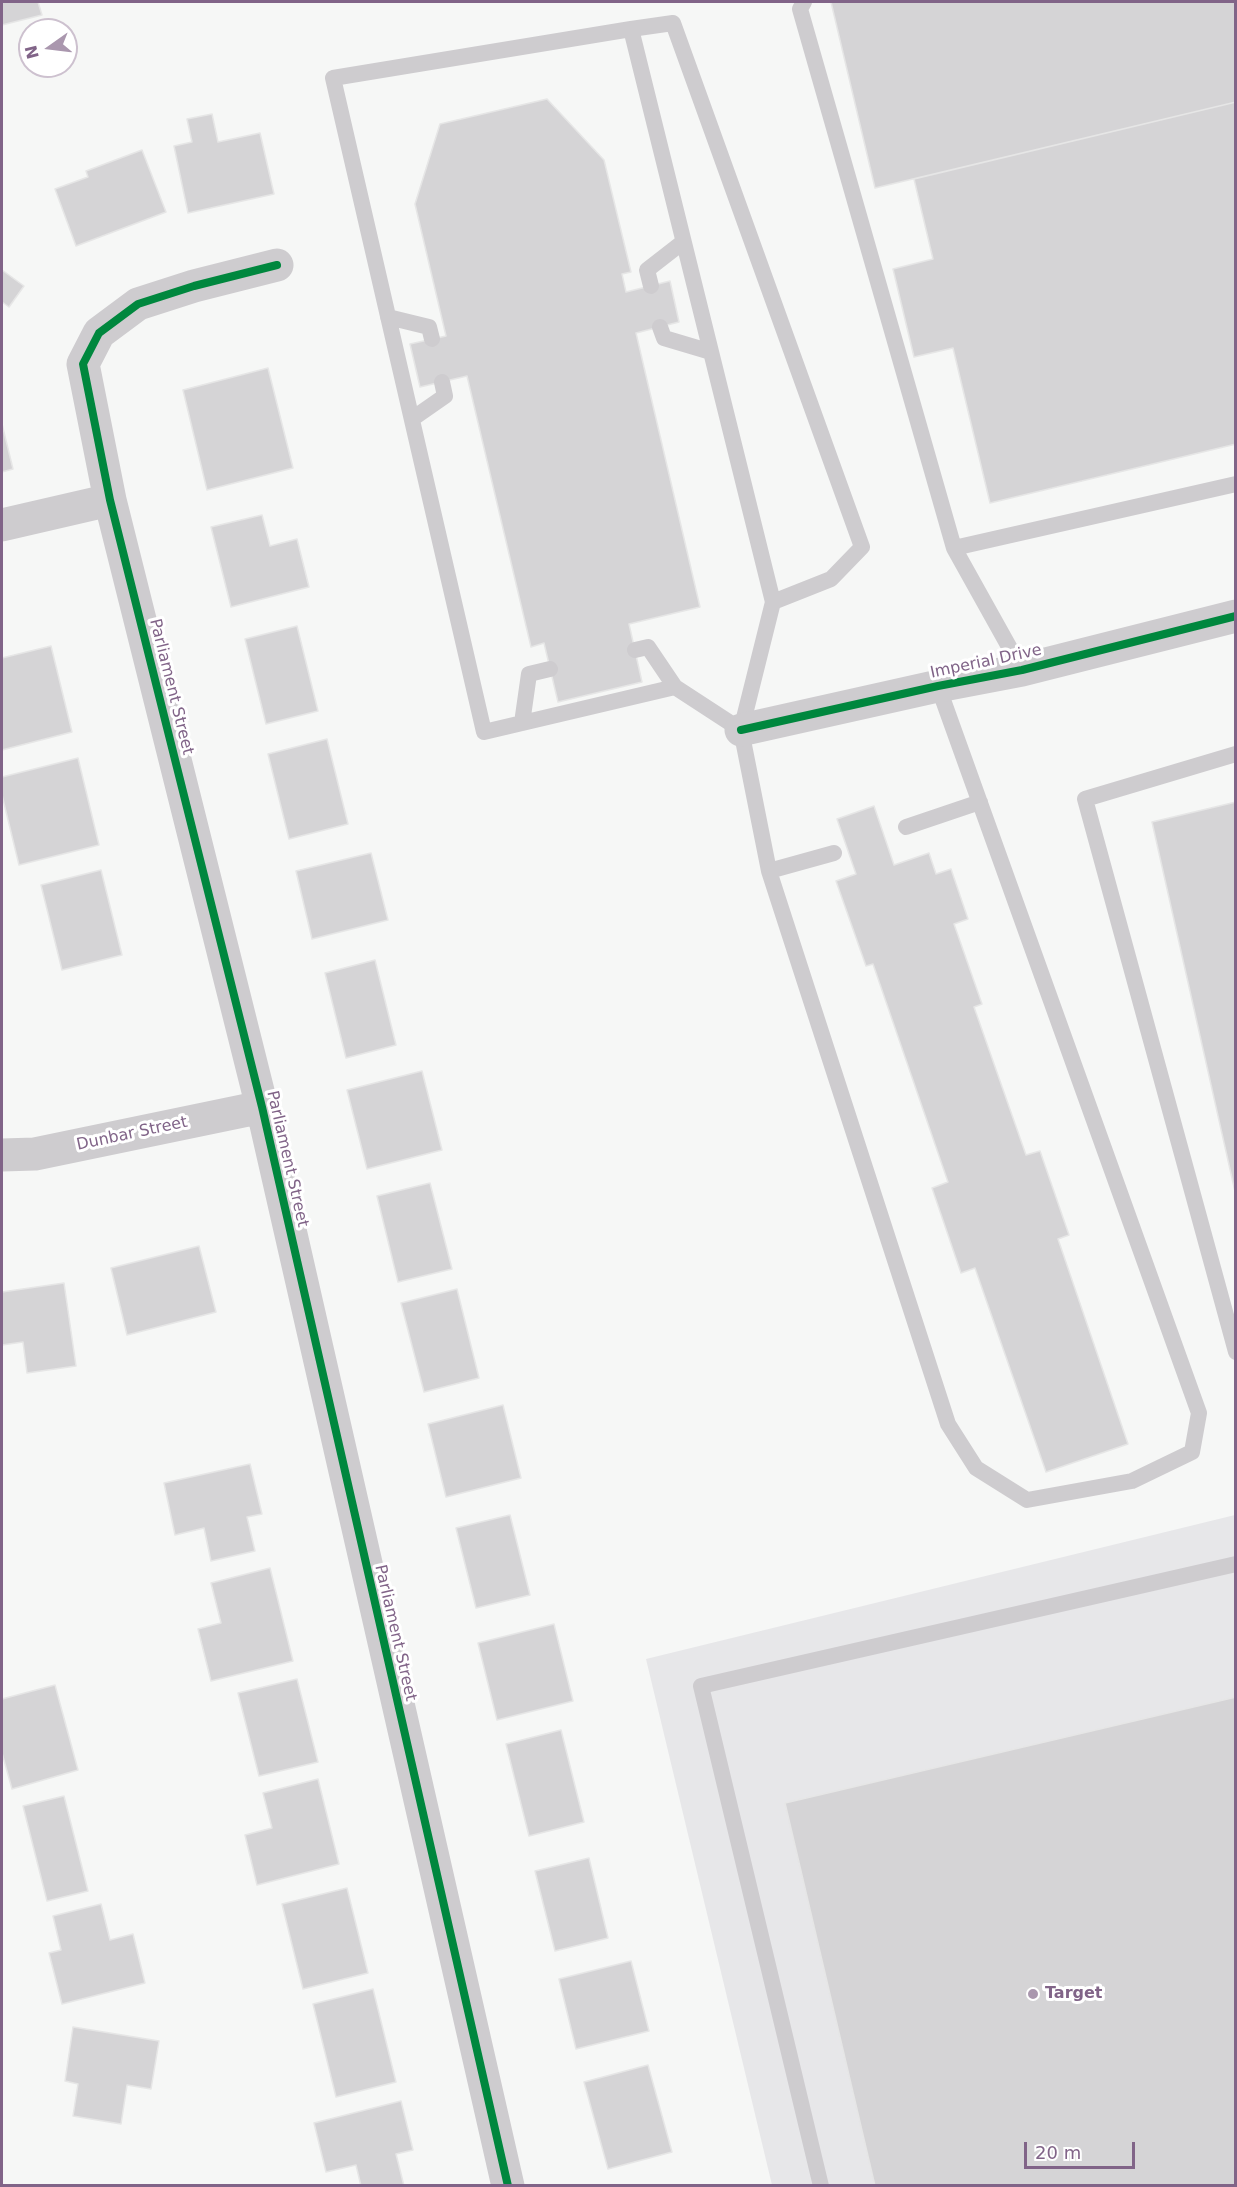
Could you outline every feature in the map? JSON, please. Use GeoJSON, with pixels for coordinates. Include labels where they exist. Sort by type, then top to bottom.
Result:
{"type":"FeatureCollection","features":[{"type":"Feature","properties":{"kind":"street","name":"Parliament Street"},"geometry":{"type":"LineString","coordinates":[[277,265],[194,286],[138,304],[99,333],[83,364],[110,501],[262,1107],[508,2186]]}},
{"type":"Feature","properties":{"kind":"street"},"geometry":{"type":"LineString","coordinates":[[2,525],[110,501]]}},
{"type":"Feature","properties":{"kind":"street","name":"Imperial Drive"},"geometry":{"type":"LineString","coordinates":[[741,730],[938,686],[1022,670],[1236,616]]}},
{"type":"Feature","properties":{"kind":"street","name":"Dunbar Street"},"geometry":{"type":"LineString","coordinates":[[2,1155],[35,1154],[262,1107]]}},
{"type":"Feature","properties":{"kind":"lane"},"geometry":{"type":"LineString","coordinates":[[804,2],[800,9],[954,548],[1022,670]]}},
{"type":"Feature","properties":{"kind":"lane"},"geometry":{"type":"LineString","coordinates":[[675,687],[484,732],[333,78],[673,23],[862,548],[831,579],[772,602]]}},
{"type":"Feature","properties":{"kind":"lane"},"geometry":{"type":"LineString","coordinates":[[631,29],[772,602],[741,730],[769,871],[948,1424],[976,1468],[1027,1500],[1132,1481],[1192,1452],[1198,1413],[938,686]]}},
{"type":"Feature","properties":{"kind":"lane"},"geometry":{"type":"LineString","coordinates":[[651,286],[647,270],[683,242]]}},
{"type":"Feature","properties":{"kind":"lane"},"geometry":{"type":"LineString","coordinates":[[388,317],[429,327],[432,339]]}},
{"type":"Feature","properties":{"kind":"lane"},"geometry":{"type":"LineString","coordinates":[[660,327],[664,338],[711,352]]}},
{"type":"Feature","properties":{"kind":"lane"},"geometry":{"type":"LineString","coordinates":[[412,419],[445,396],[442,382]]}},
{"type":"Feature","properties":{"kind":"lane"},"geometry":{"type":"LineString","coordinates":[[954,548],[1236,484]]}},
{"type":"Feature","properties":{"kind":"lane"},"geometry":{"type":"LineString","coordinates":[[634,650],[648,647],[675,687],[741,730]]}},
{"type":"Feature","properties":{"kind":"lane"},"geometry":{"type":"LineString","coordinates":[[522,723],[529,674],[550,669]]}},
{"type":"Feature","properties":{"kind":"lane"},"geometry":{"type":"LineString","coordinates":[[1236,754],[1085,799],[1236,1352]]}},
{"type":"Feature","properties":{"kind":"lane"},"geometry":{"type":"LineString","coordinates":[[906,827],[980,802]]}},
{"type":"Feature","properties":{"kind":"lane"},"geometry":{"type":"LineString","coordinates":[[769,871],[834,854]]}},
{"type":"Feature","properties":{"kind":"lane"},"geometry":{"type":"LineString","coordinates":[[821,2186],[700,1686],[1236,1564]]}},
{"type":"Feature","properties":{"kind":"shaded area"},"geometry":{"type":"Polygon","coordinates":[[[1235,1515],[1235,2185],[772,2185],[646,1659],[1235,1515]]]}},
{"type":"Feature","properties":{"kind":"building"},"geometry":{"type":"Polygon","coordinates":[[[2,2],[38,2],[42,15],[18,18],[18,21],[2,25],[2,2]]]}},
{"type":"Feature","properties":{"kind":"building"},"geometry":{"type":"Polygon","coordinates":[[[831,2],[1236,2],[1236,102],[875,188],[831,2]]]}},
{"type":"Feature","properties":{"kind":"building"},"geometry":{"type":"Polygon","coordinates":[[[547,99],[604,160],[631,272],[622,274],[626,292],[670,281],[679,322],[636,333],[700,607],[629,624],[642,682],[558,702],[544,643],[531,647],[467,376],[420,387],[410,344],[446,336],[415,204],[440,124],[547,99]]]}},
{"type":"Feature","properties":{"kind":"building"},"geometry":{"type":"Polygon","coordinates":[[[1236,102],[1236,444],[990,503],[953,348],[914,357],[893,269],[933,259],[914,179],[1236,102]]]}},
{"type":"Feature","properties":{"kind":"building"},"geometry":{"type":"Polygon","coordinates":[[[212,114],[218,142],[260,133],[274,194],[188,213],[174,146],[192,142],[187,119],[212,114]]]}},
{"type":"Feature","properties":{"kind":"building"},"geometry":{"type":"Polygon","coordinates":[[[142,150],[166,212],[76,246],[55,189],[88,177],[86,171],[142,150]]]}},
{"type":"Feature","properties":{"kind":"building"},"geometry":{"type":"Polygon","coordinates":[[[2,270],[24,286],[9,307],[2,302],[2,270]]]}},
{"type":"Feature","properties":{"kind":"building"},"geometry":{"type":"Polygon","coordinates":[[[268,368],[293,468],[207,490],[183,390],[268,368]]]}},
{"type":"Feature","properties":{"kind":"building"},"geometry":{"type":"Polygon","coordinates":[[[2,424],[13,469],[2,472],[2,424]]]}},
{"type":"Feature","properties":{"kind":"building"},"geometry":{"type":"Polygon","coordinates":[[[262,515],[270,546],[297,539],[309,587],[231,607],[211,527],[262,515]]]}},
{"type":"Feature","properties":{"kind":"building"},"geometry":{"type":"Polygon","coordinates":[[[297,626],[318,711],[266,724],[245,639],[297,626]]]}},
{"type":"Feature","properties":{"kind":"building"},"geometry":{"type":"Polygon","coordinates":[[[51,646],[72,732],[2,750],[2,658],[51,646]]]}},
{"type":"Feature","properties":{"kind":"building"},"geometry":{"type":"Polygon","coordinates":[[[327,739],[348,824],[289,839],[268,754],[327,739]]]}},
{"type":"Feature","properties":{"kind":"building"},"geometry":{"type":"Polygon","coordinates":[[[78,758],[99,845],[19,865],[2,795],[2,777],[78,758]]]}},
{"type":"Feature","properties":{"kind":"building"},"geometry":{"type":"Polygon","coordinates":[[[1236,802],[1236,1196],[1152,822],[1236,802]]]}},
{"type":"Feature","properties":{"kind":"building"},"geometry":{"type":"Polygon","coordinates":[[[874,806],[894,865],[929,853],[936,874],[951,869],[968,919],[954,924],[982,1004],[974,1007],[1026,1155],[1040,1151],[1069,1235],[1058,1239],[1128,1444],[1046,1472],[975,1268],[961,1273],[932,1188],[948,1182],[873,964],[866,966],[836,881],[856,874],[837,819],[874,806]]]}},
{"type":"Feature","properties":{"kind":"building"},"geometry":{"type":"Polygon","coordinates":[[[371,853],[388,920],[312,939],[296,871],[371,853]]]}},
{"type":"Feature","properties":{"kind":"building"},"geometry":{"type":"Polygon","coordinates":[[[101,870],[122,955],[62,970],[41,885],[101,870]]]}},
{"type":"Feature","properties":{"kind":"building"},"geometry":{"type":"Polygon","coordinates":[[[375,960],[396,1045],[346,1058],[325,973],[375,960]]]}},
{"type":"Feature","properties":{"kind":"building"},"geometry":{"type":"Polygon","coordinates":[[[422,1071],[442,1150],[367,1169],[347,1090],[422,1071]]]}},
{"type":"Feature","properties":{"kind":"building"},"geometry":{"type":"Polygon","coordinates":[[[430,1183],[452,1269],[398,1282],[377,1196],[430,1183]]]}},
{"type":"Feature","properties":{"kind":"building"},"geometry":{"type":"Polygon","coordinates":[[[199,1246],[216,1312],[127,1335],[111,1268],[199,1246]]]}},
{"type":"Feature","properties":{"kind":"building"},"geometry":{"type":"Polygon","coordinates":[[[64,1283],[76,1366],[27,1373],[23,1342],[2,1345],[2,1292],[64,1283]]]}},
{"type":"Feature","properties":{"kind":"building"},"geometry":{"type":"Polygon","coordinates":[[[457,1289],[479,1378],[424,1392],[401,1303],[457,1289]]]}},
{"type":"Feature","properties":{"kind":"building"},"geometry":{"type":"Polygon","coordinates":[[[503,1405],[521,1478],[446,1497],[428,1424],[503,1405]]]}},
{"type":"Feature","properties":{"kind":"building"},"geometry":{"type":"Polygon","coordinates":[[[250,1464],[262,1514],[247,1517],[255,1551],[211,1561],[204,1528],[175,1535],[164,1483],[250,1464]]]}},
{"type":"Feature","properties":{"kind":"building"},"geometry":{"type":"Polygon","coordinates":[[[510,1515],[530,1595],[476,1608],[456,1528],[510,1515]]]}},
{"type":"Feature","properties":{"kind":"building"},"geometry":{"type":"Polygon","coordinates":[[[270,1568],[293,1661],[211,1681],[198,1629],[221,1623],[211,1583],[270,1568]]]}},
{"type":"Feature","properties":{"kind":"building"},"geometry":{"type":"Polygon","coordinates":[[[554,1624],[573,1701],[497,1720],[478,1643],[554,1624]]]}},
{"type":"Feature","properties":{"kind":"building"},"geometry":{"type":"Polygon","coordinates":[[[297,1679],[318,1762],[259,1776],[238,1693],[297,1679]]]}},
{"type":"Feature","properties":{"kind":"building"},"geometry":{"type":"Polygon","coordinates":[[[55,1685],[78,1770],[12,1789],[2,1753],[2,1699],[55,1685]]]}},
{"type":"Feature","properties":{"kind":"building","name":"Target"},"geometry":{"type":"Polygon","coordinates":[[[1236,1697],[1236,2186],[875,2186],[785,1803],[1236,1697]]]}},
{"type":"Feature","properties":{"kind":"building"},"geometry":{"type":"Polygon","coordinates":[[[561,1730],[584,1822],[529,1836],[506,1744],[561,1730]]]}},
{"type":"Feature","properties":{"kind":"building"},"geometry":{"type":"Polygon","coordinates":[[[318,1779],[339,1864],[257,1885],[245,1835],[272,1828],[263,1793],[318,1779]]]}},
{"type":"Feature","properties":{"kind":"building"},"geometry":{"type":"Polygon","coordinates":[[[64,1796],[88,1891],[47,1901],[23,1806],[64,1796]]]}},
{"type":"Feature","properties":{"kind":"building"},"geometry":{"type":"Polygon","coordinates":[[[589,1858],[608,1938],[555,1951],[535,1871],[589,1858]]]}},
{"type":"Feature","properties":{"kind":"building"},"geometry":{"type":"Polygon","coordinates":[[[347,1888],[368,1973],[303,1989],[282,1904],[347,1888]]]}},
{"type":"Feature","properties":{"kind":"building"},"geometry":{"type":"Polygon","coordinates":[[[101,1904],[110,1940],[133,1934],[145,1983],[62,2004],[49,1953],[61,1950],[53,1916],[101,1904]]]}},
{"type":"Feature","properties":{"kind":"building"},"geometry":{"type":"Polygon","coordinates":[[[631,1961],[649,2031],[576,2049],[559,1979],[631,1961]]]}},
{"type":"Feature","properties":{"kind":"building"},"geometry":{"type":"Polygon","coordinates":[[[373,1989],[396,2082],[336,2097],[313,2004],[373,1989]]]}},
{"type":"Feature","properties":{"kind":"building"},"geometry":{"type":"Polygon","coordinates":[[[73,2027],[159,2041],[151,2089],[127,2085],[121,2124],[73,2116],[78,2084],[65,2081],[73,2027]]]}},
{"type":"Feature","properties":{"kind":"building"},"geometry":{"type":"Polygon","coordinates":[[[648,2065],[672,2152],[608,2169],[584,2082],[648,2065]]]}},
{"type":"Feature","properties":{"kind":"building"},"geometry":{"type":"Polygon","coordinates":[[[401,2101],[413,2150],[396,2154],[404,2186],[361,2186],[356,2165],[326,2172],[314,2123],[401,2101]]]}},
{"type":"Feature","properties":{"kind":"cycle path"},"geometry":{"type":"LineString","coordinates":[[277,265],[194,286],[138,304],[99,333],[83,364],[110,500],[262,1107],[508,2186]]}},
{"type":"Feature","properties":{"kind":"cycle path"},"geometry":{"type":"LineString","coordinates":[[741,730],[938,686],[1022,670],[1236,616]]}},
{"type":"Feature","properties":{"kind":"place","name":"Target"},"geometry":{"type":"Point","coordinates":[1033,1994]}}]}
